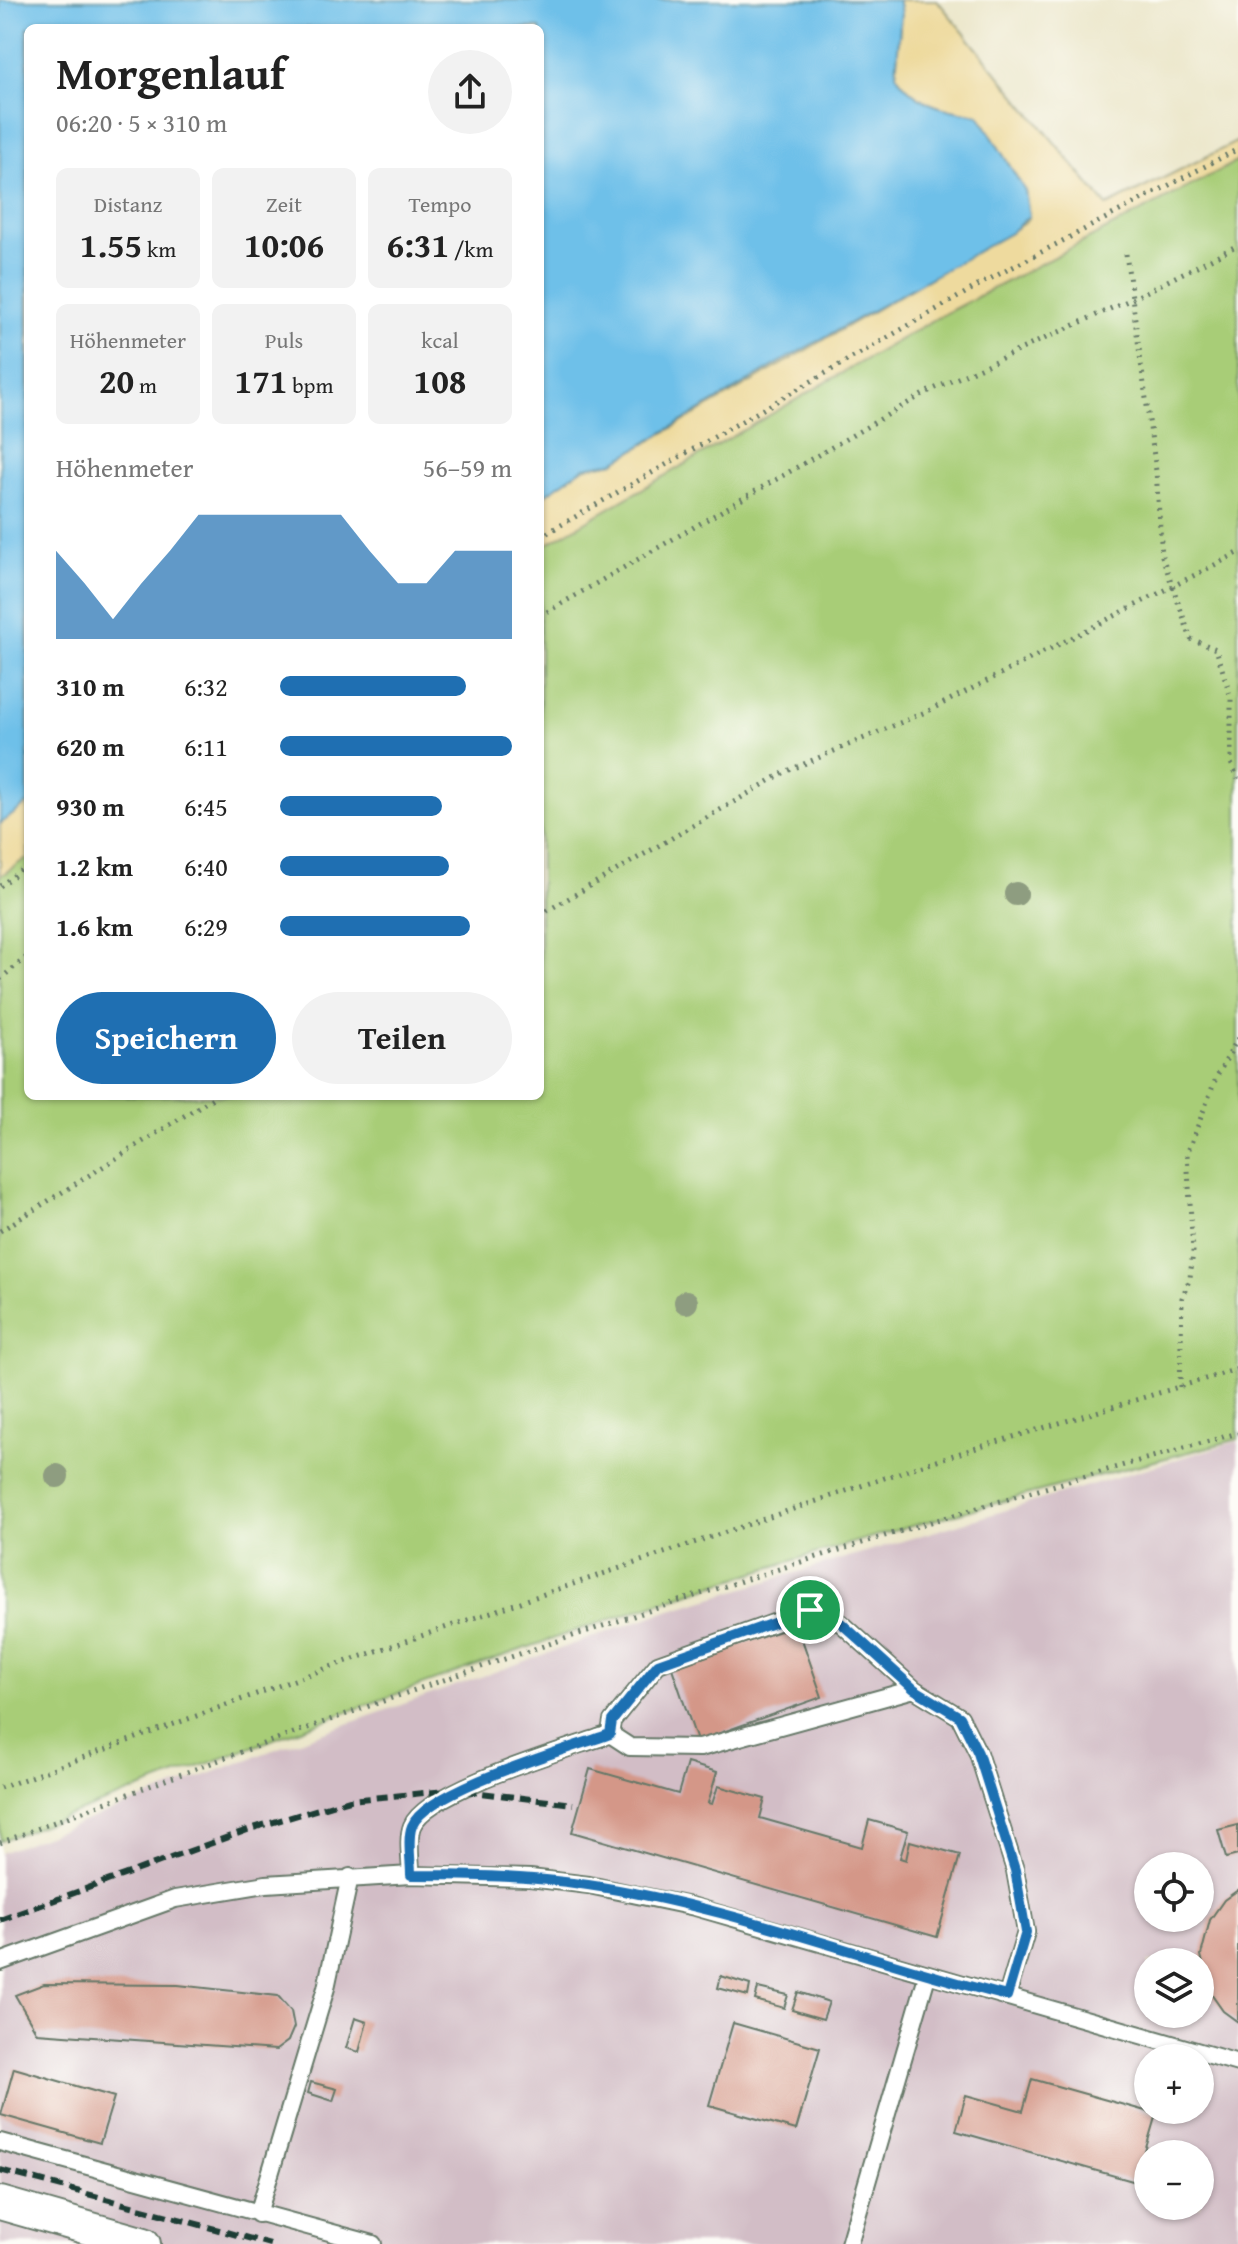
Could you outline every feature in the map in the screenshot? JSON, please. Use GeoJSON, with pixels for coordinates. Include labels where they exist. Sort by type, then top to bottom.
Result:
{"type":"FeatureCollection","features":[{"type":"Feature","properties":{"kind":"street"},"geometry":{"type":"LineString","coordinates":[[0,2203],[144,2244]]}},
{"type":"Feature","properties":{"kind":"lane"},"geometry":{"type":"LineString","coordinates":[[610,1734],[612,1721],[658,1664],[810,1610],[841,1623],[914,1689],[960,1717],[978,1753],[1015,1870],[1026,1932],[1007,1996]]}},
{"type":"Feature","properties":{"kind":"lane"},"geometry":{"type":"LineString","coordinates":[[610,1734],[630,1747],[700,1748],[914,1689]]}},
{"type":"Feature","properties":{"kind":"lane"},"geometry":{"type":"LineString","coordinates":[[411,1875],[411,1827],[422,1812],[456,1790],[610,1734]]}},
{"type":"Feature","properties":{"kind":"lane"},"geometry":{"type":"LineString","coordinates":[[0,1962],[175,1899],[266,1884],[350,1877],[499,1877],[589,1885],[695,1907],[1238,2063]]}},
{"type":"Feature","properties":{"kind":"lane"},"geometry":{"type":"LineString","coordinates":[[258,2214],[326,1988],[350,1877]]}},
{"type":"Feature","properties":{"kind":"lane"},"geometry":{"type":"LineString","coordinates":[[849,2244],[927,1976]]}},
{"type":"Feature","properties":{"kind":"lane"},"geometry":{"type":"LineString","coordinates":[[0,2142],[373,2244]]}},
{"type":"Feature","properties":{"kind":"path"},"geometry":{"type":"LineString","coordinates":[[544,535],[986,281],[1238,149]]}},
{"type":"Feature","properties":{"kind":"path"},"geometry":{"type":"LineString","coordinates":[[544,614],[927,392],[1134,298],[1238,245]]}},
{"type":"Feature","properties":{"kind":"path"},"geometry":{"type":"LineString","coordinates":[[1126,254],[1156,471],[1162,556],[1170,588],[1191,639],[1216,649],[1231,698],[1231,763],[1238,779]]}},
{"type":"Feature","properties":{"kind":"path"},"geometry":{"type":"LineString","coordinates":[[544,913],[785,772],[930,710],[1238,553]]}},
{"type":"Feature","properties":{"kind":"path"},"geometry":{"type":"LineString","coordinates":[[0,886],[24,868]]}},
{"type":"Feature","properties":{"kind":"path"},"geometry":{"type":"LineString","coordinates":[[0,979],[24,959]]}},
{"type":"Feature","properties":{"kind":"path"},"geometry":{"type":"LineString","coordinates":[[1180,1387],[1182,1298],[1190,1278],[1193,1251],[1187,1154],[1216,1078],[1238,1038]]}},
{"type":"Feature","properties":{"kind":"path"},"geometry":{"type":"LineString","coordinates":[[0,1231],[210,1100]]}},
{"type":"Feature","properties":{"kind":"path"},"geometry":{"type":"LineString","coordinates":[[0,1788],[342,1663],[922,1465],[1238,1369]]}},
{"type":"Feature","properties":{"kind":"path"},"geometry":{"type":"LineString","coordinates":[[0,1843],[275,1740],[662,1605],[824,1553],[1238,1433]]}},
{"type":"Feature","properties":{"kind":"shaded area"},"geometry":{"type":"Polygon","coordinates":[[[1238,1441],[1238,2244],[0,2244],[0,1853],[265,1753],[664,1612],[1238,1441]]]}},
{"type":"Feature","properties":{"kind":"green space"},"geometry":{"type":"Polygon","coordinates":[[[1238,161],[1238,1439],[925,1522],[717,1584],[511,1653],[0,1841],[0,876],[24,860],[24,1100],[544,1100],[544,546],[942,315],[1238,161]]]}},
{"type":"Feature","properties":{"kind":"sand"},"geometry":{"type":"Polygon","coordinates":[[[898,0],[937,0],[1107,206],[1238,141],[1238,161],[942,315],[544,546],[544,495],[585,467],[614,462],[1026,222],[1029,215],[1025,191],[979,115],[932,104],[913,93],[896,74],[901,13],[898,0]]]}},
{"type":"Feature","properties":{"kind":"sand"},"geometry":{"type":"Polygon","coordinates":[[[24,806],[24,860],[0,876],[0,824],[24,806]]]}},
{"type":"Feature","properties":{"kind":"water"},"geometry":{"type":"Polygon","coordinates":[[[0,0],[898,0],[901,13],[896,74],[913,93],[932,104],[979,115],[1025,191],[1029,216],[1010,233],[784,360],[614,462],[585,467],[544,495],[544,24],[24,24],[24,806],[0,824],[0,0]]]}},
{"type":"Feature","properties":{"kind":"building"},"geometry":{"type":"Polygon","coordinates":[[[797,1625],[822,1697],[697,1741],[672,1668],[797,1625]]]}},
{"type":"Feature","properties":{"kind":"building"},"geometry":{"type":"Polygon","coordinates":[[[687,1763],[717,1772],[708,1803],[712,1804],[718,1786],[765,1799],[760,1818],[862,1847],[869,1820],[908,1831],[900,1858],[906,1860],[910,1841],[960,1855],[937,1937],[572,1832],[590,1769],[678,1794],[687,1763]]]}},
{"type":"Feature","properties":{"kind":"building"},"geometry":{"type":"Polygon","coordinates":[[[1238,1825],[1238,1855],[1226,1858],[1218,1830],[1238,1825]]]}},
{"type":"Feature","properties":{"kind":"building"},"geometry":{"type":"Polygon","coordinates":[[[1238,1890],[1238,2022],[1223,2011],[1214,1998],[1214,1948],[1203,1948],[1207,1932],[1214,1932],[1214,1914],[1224,1900],[1238,1890]]]}},
{"type":"Feature","properties":{"kind":"building"},"geometry":{"type":"Polygon","coordinates":[[[721,1976],[750,1985],[748,1996],[718,1988],[721,1976]]]}},
{"type":"Feature","properties":{"kind":"building"},"geometry":{"type":"Polygon","coordinates":[[[44,1984],[178,1985],[278,1996],[291,2011],[294,2027],[288,2041],[276,2050],[37,2033],[15,1995],[44,1984]]]}},
{"type":"Feature","properties":{"kind":"building"},"geometry":{"type":"Polygon","coordinates":[[[758,1988],[788,1995],[784,2008],[755,2000],[758,1988]]]}},
{"type":"Feature","properties":{"kind":"building"},"geometry":{"type":"Polygon","coordinates":[[[798,1992],[829,2002],[823,2019],[792,2010],[798,1992]]]}},
{"type":"Feature","properties":{"kind":"building"},"geometry":{"type":"Polygon","coordinates":[[[355,2018],[367,2022],[359,2052],[346,2048],[355,2018]]]}},
{"type":"Feature","properties":{"kind":"building"},"geometry":{"type":"Polygon","coordinates":[[[733,2023],[820,2048],[796,2130],[709,2105],[733,2023]]]}},
{"type":"Feature","properties":{"kind":"building"},"geometry":{"type":"Polygon","coordinates":[[[14,2068],[114,2097],[100,2143],[1,2115],[14,2068]]]}},
{"type":"Feature","properties":{"kind":"building"},"geometry":{"type":"Polygon","coordinates":[[[1032,2079],[1134,2108],[1134,2124],[1153,2124],[1148,2140],[1134,2140],[1134,2181],[956,2131],[966,2095],[1023,2111],[1032,2079]]]}},
{"type":"Feature","properties":{"kind":"building"},"geometry":{"type":"Polygon","coordinates":[[[311,2082],[337,2089],[333,2101],[308,2093],[311,2082]]]}},
{"type":"Feature","properties":{"kind":"railway"},"geometry":{"type":"LineString","coordinates":[[0,1920],[253,1828],[350,1800],[456,1790],[573,1804]]}},
{"type":"Feature","properties":{"kind":"railway"},"geometry":{"type":"LineString","coordinates":[[0,2170],[270,2244]]}},
{"type":"Feature","properties":{"kind":"route"},"geometry":{"type":"LineString","coordinates":[[810,1610],[841,1623],[914,1689],[960,1717],[978,1753],[1015,1870],[1026,1932],[1007,1996],[927,1976],[695,1907],[589,1885],[530,1878],[411,1875],[411,1827],[422,1812],[456,1790],[610,1734],[612,1721],[658,1664],[810,1610]]}}]}
